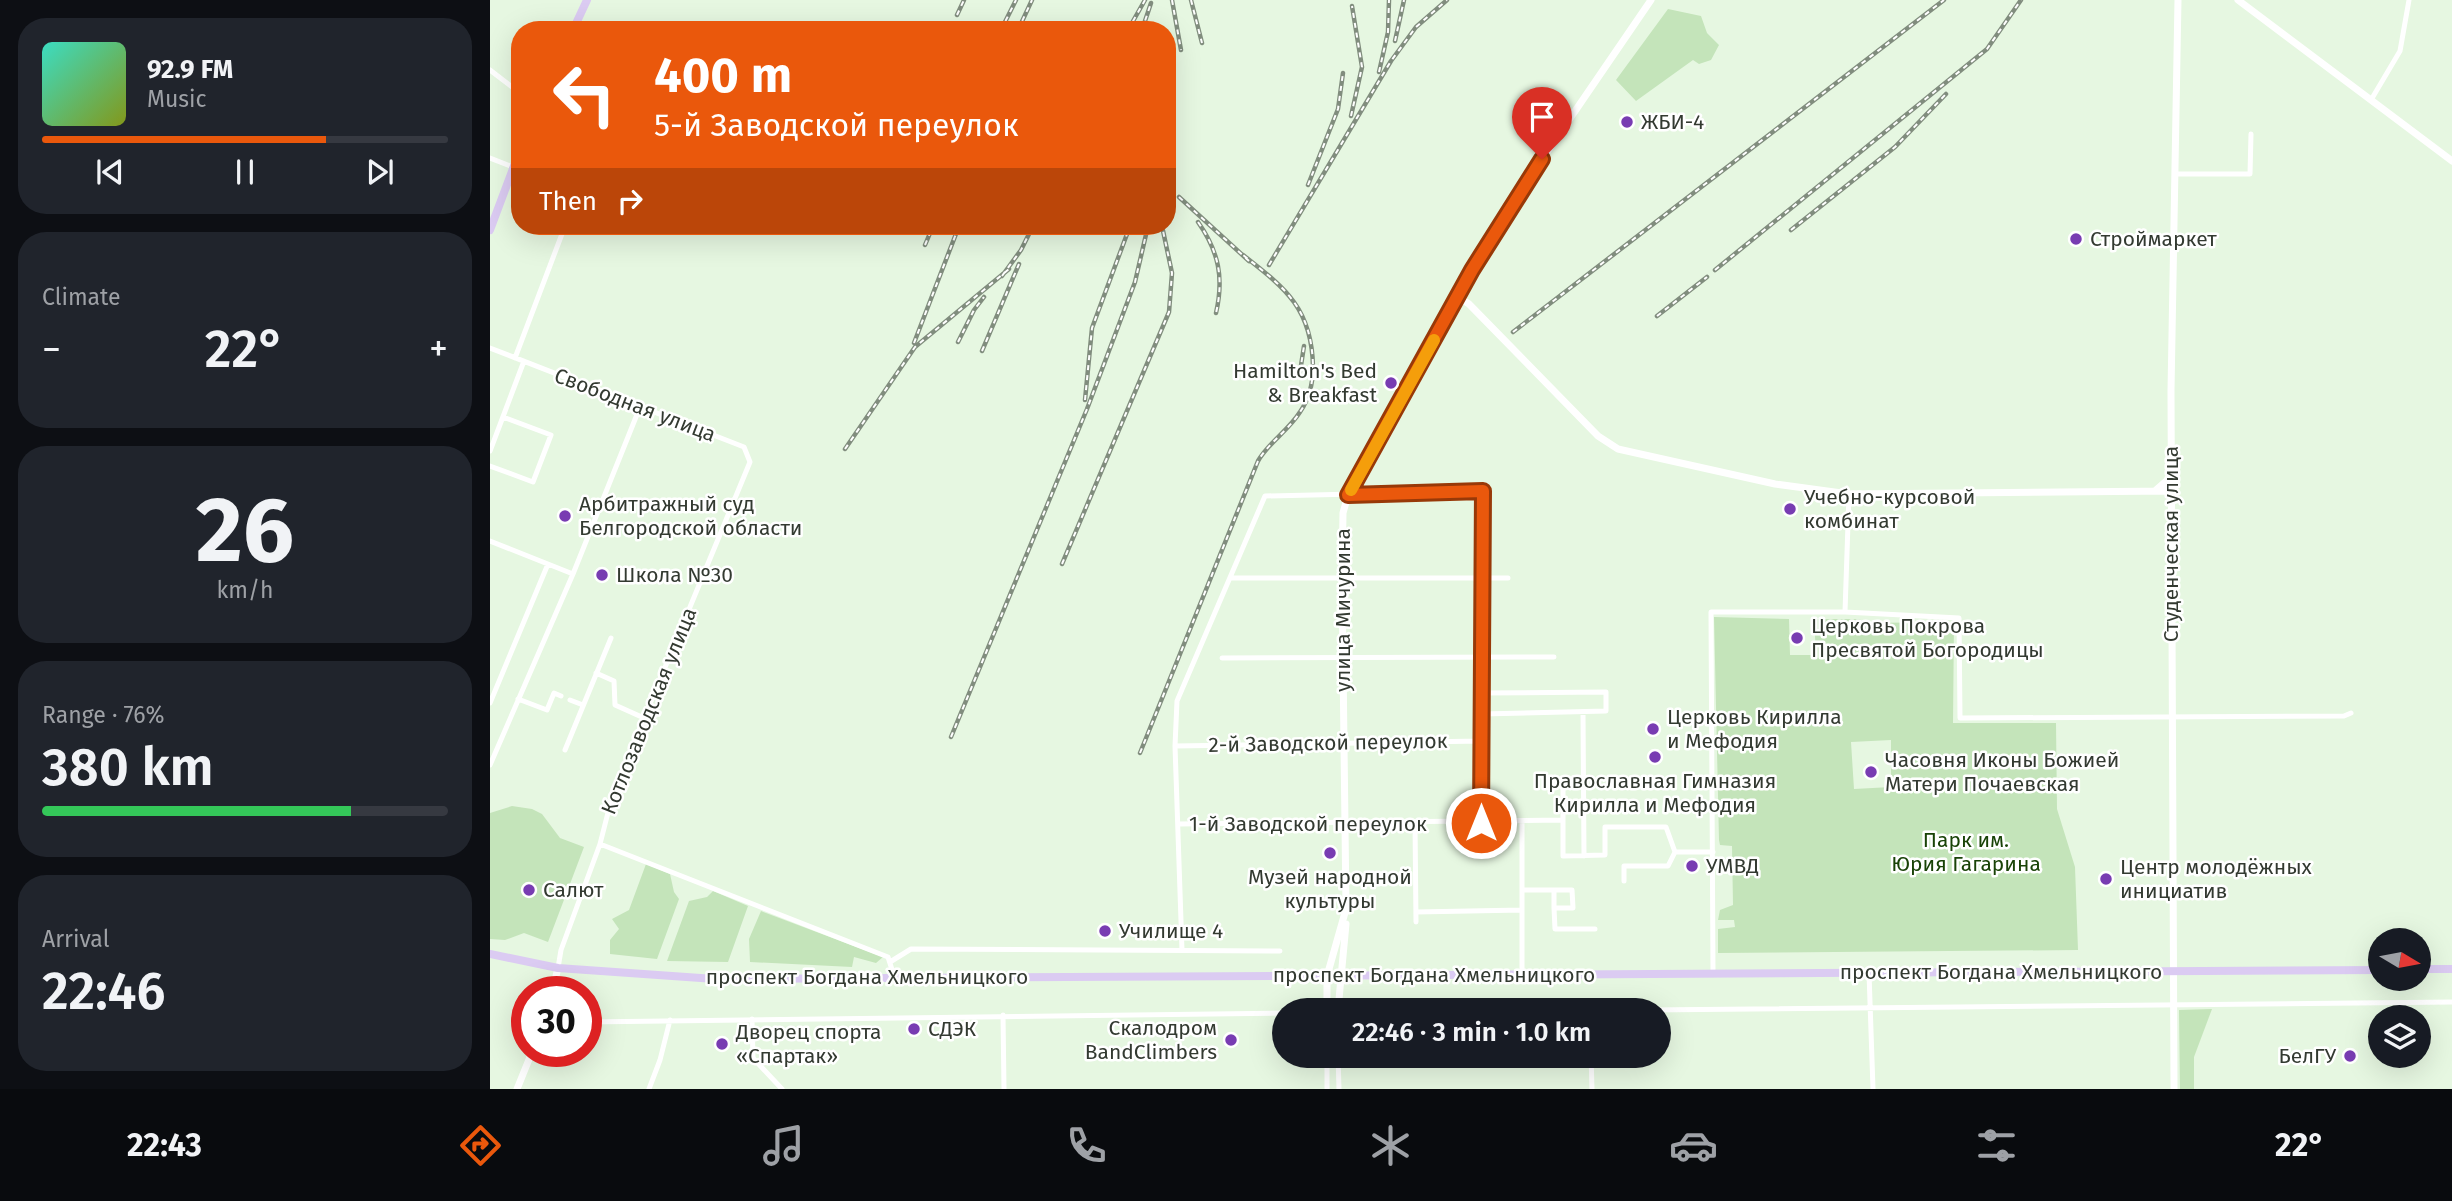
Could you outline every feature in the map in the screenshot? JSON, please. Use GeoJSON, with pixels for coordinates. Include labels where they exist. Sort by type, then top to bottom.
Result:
{"type":"FeatureCollection","features":[{"type":"Feature","properties":{"kind":"main road"},"geometry":{"type":"LineString","coordinates":[[577,21],[587,0]]}},
{"type":"Feature","properties":{"kind":"main road"},"geometry":{"type":"LineString","coordinates":[[490,230],[511,172]]}},
{"type":"Feature","properties":{"kind":"main road","name":"проспект Богдана Хмельницкого"},"geometry":{"type":"LineString","coordinates":[[490,954],[560,968],[715,979],[2368,970]]}},
{"type":"Feature","properties":{"kind":"main road"},"geometry":{"type":"LineString","coordinates":[[2431,969],[2452,969]]}},
{"type":"Feature","properties":{"kind":"street","name":"улица Мичурина"},"geometry":{"type":"LineString","coordinates":[[1327,998],[1327,976],[1346,909],[1342,579],[1343,513],[1348,495],[1457,296],[1519,193],[1651,0]]}},
{"type":"Feature","properties":{"kind":"street","name":"Студенческая улица"},"geometry":{"type":"LineString","coordinates":[[2174,1089],[2171,477],[2178,0]]}},
{"type":"Feature","properties":{"kind":"street"},"geometry":{"type":"LineString","coordinates":[[2238,0],[2452,161]]}},
{"type":"Feature","properties":{"kind":"street"},"geometry":{"type":"LineString","coordinates":[[2371,100],[2400,51],[2409,0]]}},
{"type":"Feature","properties":{"kind":"street"},"geometry":{"type":"LineString","coordinates":[[490,70],[511,86]]}},
{"type":"Feature","properties":{"kind":"street"},"geometry":{"type":"LineString","coordinates":[[2175,174],[2250,174],[2251,134]]}},
{"type":"Feature","properties":{"kind":"street"},"geometry":{"type":"LineString","coordinates":[[490,158],[511,166]]}},
{"type":"Feature","properties":{"kind":"street"},"geometry":{"type":"LineString","coordinates":[[515,358],[562,235]]}},
{"type":"Feature","properties":{"kind":"street"},"geometry":{"type":"LineString","coordinates":[[1457,296],[1469,304],[1598,436],[1618,449],[1775,484],[1849,494],[2171,491]]}},
{"type":"Feature","properties":{"kind":"street","name":"Свободная улица"},"geometry":{"type":"LineString","coordinates":[[490,348],[744,447],[750,456]]}},
{"type":"Feature","properties":{"kind":"street"},"geometry":{"type":"LineString","coordinates":[[490,451],[524,361]]}},
{"type":"Feature","properties":{"kind":"street"},"geometry":{"type":"LineString","coordinates":[[490,765],[573,574],[640,407]]}},
{"type":"Feature","properties":{"kind":"street"},"geometry":{"type":"LineString","coordinates":[[490,466],[533,482],[551,435],[503,417]]}},
{"type":"Feature","properties":{"kind":"street","name":"Котлозаводская улица"},"geometry":{"type":"LineString","coordinates":[[560,968],[564,942],[600,844],[613,793],[750,462],[750,456]]}},
{"type":"Feature","properties":{"kind":"street"},"geometry":{"type":"LineString","coordinates":[[2155,491],[2171,477]]}},
{"type":"Feature","properties":{"kind":"street"},"geometry":{"type":"LineString","coordinates":[[1182,950],[1175,746],[1177,701],[1265,496],[1483,491],[1481,823]]}},
{"type":"Feature","properties":{"kind":"street"},"geometry":{"type":"LineString","coordinates":[[1845,612],[1849,494]]}},
{"type":"Feature","properties":{"kind":"street"},"geometry":{"type":"LineString","coordinates":[[490,541],[573,574]]}},
{"type":"Feature","properties":{"kind":"street"},"geometry":{"type":"LineString","coordinates":[[490,703],[548,564]]}},
{"type":"Feature","properties":{"kind":"street"},"geometry":{"type":"LineString","coordinates":[[1230,578],[1508,578]]}},
{"type":"Feature","properties":{"kind":"street"},"geometry":{"type":"LineString","coordinates":[[1713,973],[1711,612],[1845,612],[1959,618],[1960,718],[2346,716],[2351,713]]}},
{"type":"Feature","properties":{"kind":"street"},"geometry":{"type":"LineString","coordinates":[[565,750],[611,638]]}},
{"type":"Feature","properties":{"kind":"street"},"geometry":{"type":"LineString","coordinates":[[1222,658],[1554,657]]}},
{"type":"Feature","properties":{"kind":"street"},"geometry":{"type":"LineString","coordinates":[[596,674],[614,681],[615,705],[645,718]]}},
{"type":"Feature","properties":{"kind":"street"},"geometry":{"type":"LineString","coordinates":[[1481,693],[1606,692],[1606,711],[1481,714]]}},
{"type":"Feature","properties":{"kind":"street"},"geometry":{"type":"LineString","coordinates":[[518,699],[547,710],[554,693],[561,696]]}},
{"type":"Feature","properties":{"kind":"street"},"geometry":{"type":"LineString","coordinates":[[570,700],[583,705]]}},
{"type":"Feature","properties":{"kind":"street"},"geometry":{"type":"LineString","coordinates":[[1583,713],[1584,856]]}},
{"type":"Feature","properties":{"kind":"street","name":"2-й Заводской переулок"},"geometry":{"type":"LineString","coordinates":[[1175,746],[1481,741]]}},
{"type":"Feature","properties":{"kind":"street"},"geometry":{"type":"LineString","coordinates":[[1584,781],[1563,781],[1563,856],[1605,855],[1605,827],[1666,827],[1675,852],[1668,866],[1624,866],[1624,881]]}},
{"type":"Feature","properties":{"kind":"street","name":"1-й Заводской переулок"},"geometry":{"type":"LineString","coordinates":[[1178,824],[1415,824],[1563,820]]}},
{"type":"Feature","properties":{"kind":"street"},"geometry":{"type":"LineString","coordinates":[[1522,821],[1522,974]]}},
{"type":"Feature","properties":{"kind":"street"},"geometry":{"type":"LineString","coordinates":[[1415,824],[1416,922]]}},
{"type":"Feature","properties":{"kind":"street"},"geometry":{"type":"LineString","coordinates":[[600,844],[862,945],[888,957],[894,976]]}},
{"type":"Feature","properties":{"kind":"street"},"geometry":{"type":"LineString","coordinates":[[1675,852],[1713,852]]}},
{"type":"Feature","properties":{"kind":"street"},"geometry":{"type":"LineString","coordinates":[[1522,890],[1572,890],[1573,908],[1554,908]]}},
{"type":"Feature","properties":{"kind":"street"},"geometry":{"type":"LineString","coordinates":[[1554,890],[1555,929],[1595,929]]}},
{"type":"Feature","properties":{"kind":"street"},"geometry":{"type":"LineString","coordinates":[[1338,998],[1346,909]]}},
{"type":"Feature","properties":{"kind":"street"},"geometry":{"type":"LineString","coordinates":[[1416,912],[1522,910]]}},
{"type":"Feature","properties":{"kind":"street"},"geometry":{"type":"LineString","coordinates":[[890,962],[911,949],[1280,951]]}},
{"type":"Feature","properties":{"kind":"street"},"geometry":{"type":"LineString","coordinates":[[557,976],[560,968]]}},
{"type":"Feature","properties":{"kind":"street"},"geometry":{"type":"LineString","coordinates":[[1870,973],[1873,1089]]}},
{"type":"Feature","properties":{"kind":"street"},"geometry":{"type":"LineString","coordinates":[[1671,1010],[2452,1002]]}},
{"type":"Feature","properties":{"kind":"street"},"geometry":{"type":"LineString","coordinates":[[602,1022],[1272,1013]]}},
{"type":"Feature","properties":{"kind":"street"},"geometry":{"type":"LineString","coordinates":[[1003,1015],[1004,1089]]}},
{"type":"Feature","properties":{"kind":"street"},"geometry":{"type":"LineString","coordinates":[[752,1019],[753,1058],[782,1089]]}},
{"type":"Feature","properties":{"kind":"street"},"geometry":{"type":"LineString","coordinates":[[649,1089],[670,1020]]}},
{"type":"Feature","properties":{"kind":"street"},"geometry":{"type":"LineString","coordinates":[[517,1089],[526,1067]]}},
{"type":"Feature","properties":{"kind":"street"},"geometry":{"type":"LineString","coordinates":[[1327,1068],[1327,1089]]}},
{"type":"Feature","properties":{"kind":"street"},"geometry":{"type":"LineString","coordinates":[[1338,1068],[1339,1089]]}},
{"type":"Feature","properties":{"kind":"street"},"geometry":{"type":"LineString","coordinates":[[1591,1068],[1592,1089]]}},
{"type":"Feature","properties":{"kind":"green space"},"geometry":{"type":"Polygon","coordinates":[[[1668,9],[1701,16],[1707,33],[1719,45],[1711,60],[1699,64],[1693,60],[1636,101],[1616,80],[1668,9]]]}},
{"type":"Feature","properties":{"kind":"green space","name":"Парк им. Юрия Гагарина"},"geometry":{"type":"Polygon","coordinates":[[[1714,617],[1789,619],[1790,655],[1816,655],[1814,619],[1860,619],[1862,623],[1954,622],[1953,723],[2056,723],[2057,809],[2075,867],[2078,950],[1718,953],[1718,929],[1735,927],[1734,920],[1718,920],[1720,910],[1733,905],[1732,846],[1720,845],[1714,617]],[[1891,740],[1851,742],[1854,789],[1891,787],[1891,740]]]}},
{"type":"Feature","properties":{"kind":"green space","name":"Салют"},"geometry":{"type":"Polygon","coordinates":[[[512,806],[532,809],[542,814],[560,838],[584,847],[548,942],[524,933],[505,940],[490,939],[490,813],[512,806]]]}},
{"type":"Feature","properties":{"kind":"green space"},"geometry":{"type":"Polygon","coordinates":[[[646,864],[670,874],[674,892],[679,899],[657,959],[610,954],[610,940],[619,929],[612,919],[629,910],[646,864]]]}},
{"type":"Feature","properties":{"kind":"green space"},"geometry":{"type":"Polygon","coordinates":[[[713,891],[748,906],[728,962],[667,961],[689,901],[707,897],[713,891]]]}},
{"type":"Feature","properties":{"kind":"green space"},"geometry":{"type":"Polygon","coordinates":[[[761,911],[883,957],[876,963],[854,957],[852,967],[750,962],[749,939],[761,911]]]}},
{"type":"Feature","properties":{"kind":"green space"},"geometry":{"type":"Polygon","coordinates":[[[2212,1009],[2194,1057],[2194,1089],[2180,1089],[2179,1010],[2212,1009]]]}},
{"type":"Feature","properties":{"kind":"railway"},"geometry":{"type":"LineString","coordinates":[[957,15],[964,0]]}},
{"type":"Feature","properties":{"kind":"railway"},"geometry":{"type":"LineString","coordinates":[[1006,21],[1016,0]]}},
{"type":"Feature","properties":{"kind":"railway"},"geometry":{"type":"LineString","coordinates":[[1022,21],[1032,0]]}},
{"type":"Feature","properties":{"kind":"railway"},"geometry":{"type":"LineString","coordinates":[[1133,21],[1145,0]]}},
{"type":"Feature","properties":{"kind":"railway"},"geometry":{"type":"LineString","coordinates":[[1172,0],[1176,21]]}},
{"type":"Feature","properties":{"kind":"railway"},"geometry":{"type":"LineString","coordinates":[[1191,0],[1202,43]]}},
{"type":"Feature","properties":{"kind":"railway"},"geometry":{"type":"LineString","coordinates":[[1379,72],[1388,32],[1389,0]]}},
{"type":"Feature","properties":{"kind":"railway"},"geometry":{"type":"LineString","coordinates":[[1395,41],[1404,0]]}},
{"type":"Feature","properties":{"kind":"railway"},"geometry":{"type":"LineString","coordinates":[[1269,265],[1391,61],[1416,27],[1447,0]]}},
{"type":"Feature","properties":{"kind":"railway"},"geometry":{"type":"LineString","coordinates":[[1513,332],[1944,0]]}},
{"type":"Feature","properties":{"kind":"railway"},"geometry":{"type":"LineString","coordinates":[[1715,270],[1987,49],[2021,0]]}},
{"type":"Feature","properties":{"kind":"railway"},"geometry":{"type":"LineString","coordinates":[[1145,21],[1151,3]]}},
{"type":"Feature","properties":{"kind":"railway"},"geometry":{"type":"LineString","coordinates":[[1351,116],[1362,67],[1352,6]]}},
{"type":"Feature","properties":{"kind":"railway"},"geometry":{"type":"LineString","coordinates":[[1176,22],[1181,50]]}},
{"type":"Feature","properties":{"kind":"railway"},"geometry":{"type":"LineString","coordinates":[[1308,185],[1338,109],[1343,73]]}},
{"type":"Feature","properties":{"kind":"railway"},"geometry":{"type":"LineString","coordinates":[[1791,230],[1895,147],[1946,94]]}},
{"type":"Feature","properties":{"kind":"railway"},"geometry":{"type":"LineString","coordinates":[[1179,197],[1249,261]]}},
{"type":"Feature","properties":{"kind":"railway"},"geometry":{"type":"LineString","coordinates":[[1198,222],[1211,244],[1218,266],[1220,288],[1216,313]]}},
{"type":"Feature","properties":{"kind":"railway"},"geometry":{"type":"LineString","coordinates":[[925,245],[929,235]]}},
{"type":"Feature","properties":{"kind":"railway"},"geometry":{"type":"LineString","coordinates":[[914,343],[956,235]]}},
{"type":"Feature","properties":{"kind":"railway"},"geometry":{"type":"LineString","coordinates":[[1002,276],[1028,235]]}},
{"type":"Feature","properties":{"kind":"railway"},"geometry":{"type":"LineString","coordinates":[[1085,400],[1092,328],[1127,235]]}},
{"type":"Feature","properties":{"kind":"railway"},"geometry":{"type":"LineString","coordinates":[[951,737],[1087,409],[1135,282],[1146,235]]}},
{"type":"Feature","properties":{"kind":"railway"},"geometry":{"type":"LineString","coordinates":[[1062,564],[1169,312],[1172,273],[1164,235]]}},
{"type":"Feature","properties":{"kind":"railway"},"geometry":{"type":"LineString","coordinates":[[1140,753],[1258,461],[1300,412],[1311,385],[1311,347],[1308,329],[1301,314],[1283,289],[1243,255]]}},
{"type":"Feature","properties":{"kind":"railway"},"geometry":{"type":"LineString","coordinates":[[982,351],[1019,264]]}},
{"type":"Feature","properties":{"kind":"railway"},"geometry":{"type":"LineString","coordinates":[[845,449],[915,347],[1009,269]]}},
{"type":"Feature","properties":{"kind":"railway"},"geometry":{"type":"LineString","coordinates":[[1657,316],[1707,277]]}},
{"type":"Feature","properties":{"kind":"railway"},"geometry":{"type":"LineString","coordinates":[[958,342],[974,310],[984,297]]}},
{"type":"Feature","properties":{"kind":"railway"},"geometry":{"type":"LineString","coordinates":[[1300,372],[1304,346]]}},
{"type":"Feature","properties":{"kind":"slow traffic"},"geometry":{"type":"LineString","coordinates":[[1351,490],[1434,340]]}},
{"type":"Feature","properties":{"kind":"place","name":"ЖБИ-4"},"geometry":{"type":"Point","coordinates":[1627,122]}},
{"type":"Feature","properties":{"kind":"place","name":"Строймаркет"},"geometry":{"type":"Point","coordinates":[2076,239]}},
{"type":"Feature","properties":{"kind":"place","name":"Hamilton's Bed & Breakfast"},"geometry":{"type":"Point","coordinates":[1391,383]}},
{"type":"Feature","properties":{"kind":"place","name":"Учебно-курсовой комбинат"},"geometry":{"type":"Point","coordinates":[1790,509]}},
{"type":"Feature","properties":{"kind":"place","name":"Арбитражный суд Белгородской области"},"geometry":{"type":"Point","coordinates":[565,516]}},
{"type":"Feature","properties":{"kind":"place","name":"Школа №30"},"geometry":{"type":"Point","coordinates":[602,575]}},
{"type":"Feature","properties":{"kind":"place","name":"Церковь Покрова Пресвятой Богородицы"},"geometry":{"type":"Point","coordinates":[1797,638]}},
{"type":"Feature","properties":{"kind":"place","name":"Церковь Кирилла и Мефодия"},"geometry":{"type":"Point","coordinates":[1653,729]}},
{"type":"Feature","properties":{"kind":"place","name":"Православная Гимназия Кирилла и Мефодия"},"geometry":{"type":"Point","coordinates":[1655,757]}},
{"type":"Feature","properties":{"kind":"place","name":"Часовня Иконы Божией Матери Почаевская"},"geometry":{"type":"Point","coordinates":[1871,772]}},
{"type":"Feature","properties":{"kind":"place","name":"Музей народной культуры"},"geometry":{"type":"Point","coordinates":[1330,853]}},
{"type":"Feature","properties":{"kind":"place","name":"УМВД"},"geometry":{"type":"Point","coordinates":[1692,866]}},
{"type":"Feature","properties":{"kind":"place","name":"Центр молодёжных инициатив"},"geometry":{"type":"Point","coordinates":[2106,879]}},
{"type":"Feature","properties":{"kind":"place","name":"Салют"},"geometry":{"type":"Point","coordinates":[529,890]}},
{"type":"Feature","properties":{"kind":"place","name":"Училище 4"},"geometry":{"type":"Point","coordinates":[1105,931]}},
{"type":"Feature","properties":{"kind":"place","name":"СДЭК"},"geometry":{"type":"Point","coordinates":[914,1029]}},
{"type":"Feature","properties":{"kind":"place","name":"Cкалодром BandClimbers"},"geometry":{"type":"Point","coordinates":[1231,1040]}},
{"type":"Feature","properties":{"kind":"place","name":"Дворец спорта «Спартак»"},"geometry":{"type":"Point","coordinates":[722,1044]}},
{"type":"Feature","properties":{"kind":"place","name":"БелГУ"},"geometry":{"type":"Point","coordinates":[2350,1056]}},
{"type":"Feature","properties":{"kind":"route"},"geometry":{"type":"LineString","coordinates":[[1481,823],[1483,491],[1348,495],[1472,270],[1542,159]]}}]}
